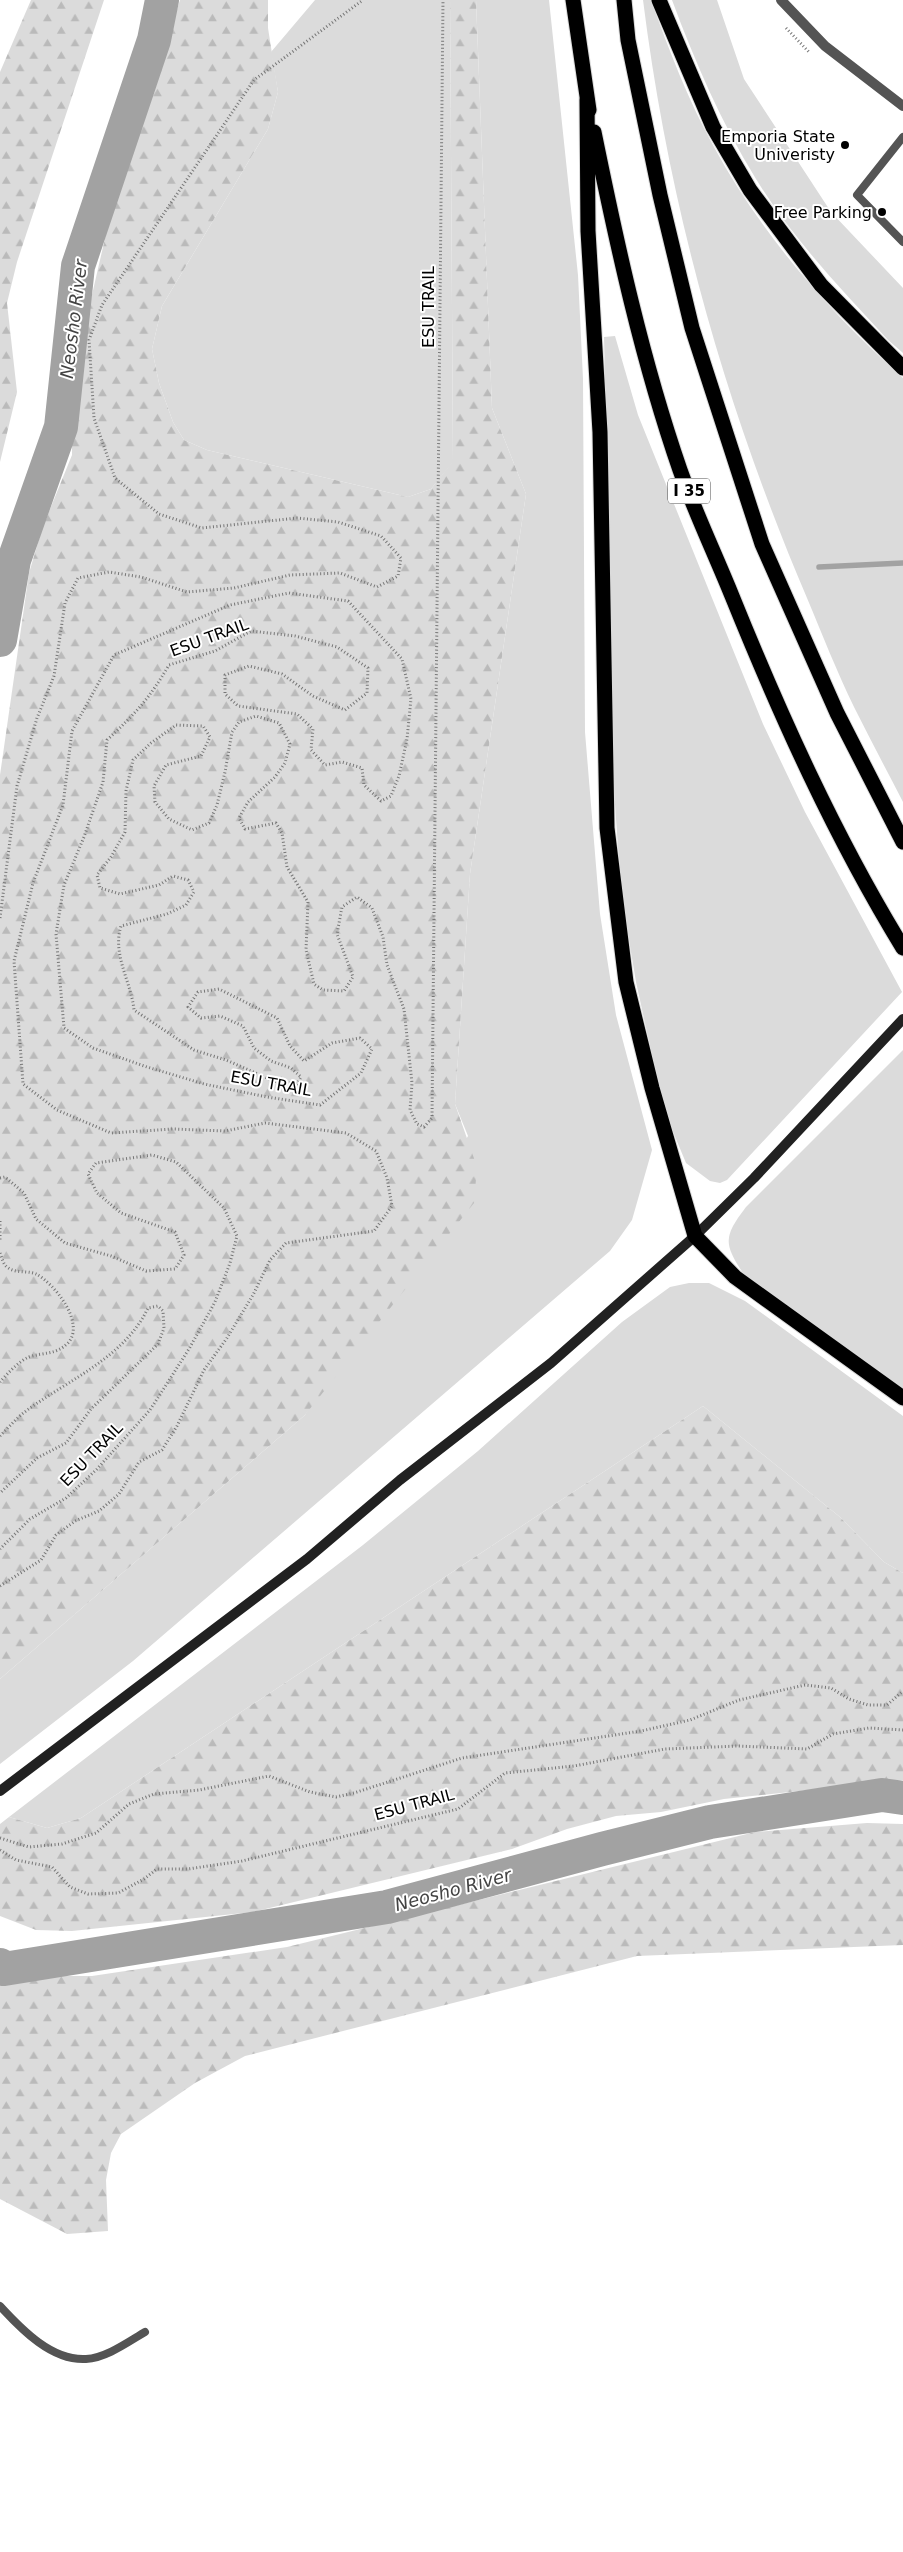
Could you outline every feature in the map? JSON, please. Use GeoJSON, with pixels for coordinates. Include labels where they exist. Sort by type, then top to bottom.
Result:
{"type":"FeatureCollection","features":[{"type":"Feature","properties":{"kind":"highway","name":"I 35"},"geometry":{"type":"LineString","coordinates":[[574,0],[587,100],[615,235],[654,383],[680,470],[753,647],[825,807],[879,909],[903,948]]}},
{"type":"Feature","properties":{"kind":"highway"},"geometry":{"type":"LineString","coordinates":[[624,0],[628,40],[658,185],[692,328],[759,535],[837,713],[903,842]]}},
{"type":"Feature","properties":{"kind":"highway"},"geometry":{"type":"LineString","coordinates":[[659,0],[713,127],[750,190],[820,285],[903,368]]}},
{"type":"Feature","properties":{"kind":"highway"},"geometry":{"type":"LineString","coordinates":[[587,100],[588,231],[600,432],[607,828],[626,982],[652,1088],[695,1236],[735,1277],[903,1398]]}},
{"type":"Feature","properties":{"kind":"main road"},"geometry":{"type":"LineString","coordinates":[[0,1791],[307,1559],[400,1480],[551,1363],[695,1236],[754,1178],[903,1019]]}},
{"type":"Feature","properties":{"kind":"street"},"geometry":{"type":"LineString","coordinates":[[781,0],[825,46],[903,106]]}},
{"type":"Feature","properties":{"kind":"lane"},"geometry":{"type":"LineString","coordinates":[[902,238],[857,194],[903,137]]}},
{"type":"Feature","properties":{"kind":"lane"},"geometry":{"type":"LineString","coordinates":[[0,2306],[33,2337],[61,2357],[87,2359],[111,2351],[145,2332]]}},
{"type":"Feature","properties":{"kind":"path"},"geometry":{"type":"LineString","coordinates":[[0,918],[17,786],[37,718],[54,676],[65,603],[78,578],[109,572],[141,578],[188,592],[234,588],[290,575],[340,573],[377,587],[398,576],[402,558],[382,536],[338,522],[297,518],[202,528],[159,514],[115,478],[94,418],[89,340],[102,305],[254,80],[363,0]]}},
{"type":"Feature","properties":{"kind":"path","name":"ESU TRAIL"},"geometry":{"type":"LineString","coordinates":[[0,1586],[41,1560],[56,1535],[75,1521],[99,1511],[119,1494],[139,1462],[162,1450],[177,1426],[204,1370],[228,1338],[253,1295],[270,1260],[286,1243],[374,1231],[392,1206],[387,1178],[376,1151],[346,1133],[265,1123],[225,1131],[173,1129],[111,1133],[57,1110],[23,1084],[14,961],[33,884],[63,805],[72,731],[114,655],[185,626],[230,604],[289,594],[348,601],[402,659],[411,699],[407,739],[399,776],[391,796],[381,801],[364,785],[362,768],[342,762],[325,765],[311,750],[313,729],[297,714],[238,706],[225,694],[225,675],[249,666],[282,674],[312,696],[346,710],[368,693],[368,668],[337,647],[295,636],[251,631],[215,651],[169,665],[152,695],[107,740],[103,782],[84,837],[64,885],[56,934],[64,1028],[93,1048],[147,1067],[204,1084],[267,1097],[320,1105],[361,1073],[372,1049],[360,1038],[332,1042],[304,1061],[290,1046],[277,1018],[219,989],[198,992],[188,1007],[201,1018],[220,1016],[243,1026],[254,1048],[271,1061],[291,1068],[301,1077],[298,1084],[274,1082],[226,1060],[194,1050],[134,1010],[132,992],[119,955],[117,940],[121,926],[167,914],[186,904],[194,892],[188,880],[174,876],[159,885],[120,894],[100,888],[97,875],[111,857],[125,832],[126,791],[133,760],[151,743],[176,725],[203,726],[210,737],[201,756],[166,765],[154,786],[154,802],[170,819],[192,830],[209,823],[217,805],[232,732],[239,722],[256,716],[279,723],[290,744],[285,763],[275,777],[248,802],[239,818],[245,829],[276,823],[282,833],[287,867],[308,902],[306,950],[314,984],[323,990],[344,991],[353,977],[337,934],[342,906],[357,897],[372,908],[383,937],[387,965],[404,1009],[412,1083],[410,1110],[417,1124],[424,1127],[432,1118],[434,1086],[443,0]]}},
{"type":"Feature","properties":{"kind":"path","name":"ESU TRAIL"},"geometry":{"type":"LineString","coordinates":[[0,1178],[5,1177],[24,1193],[36,1219],[66,1243],[111,1256],[146,1271],[175,1269],[184,1255],[175,1232],[121,1213],[97,1193],[88,1174],[96,1163],[152,1155],[176,1162],[195,1178],[224,1208],[237,1236],[230,1263],[215,1302],[189,1349],[150,1410],[97,1469],[73,1492],[30,1519],[0,1549]]}},
{"type":"Feature","properties":{"kind":"path"},"geometry":{"type":"LineString","coordinates":[[0,1221],[0,1240]]}},
{"type":"Feature","properties":{"kind":"path"},"geometry":{"type":"LineString","coordinates":[[0,1253],[5,1266],[16,1272],[34,1273],[49,1282],[70,1313],[75,1327],[70,1341],[56,1352],[28,1358],[0,1382]]}},
{"type":"Feature","properties":{"kind":"path","name":"ESU TRAIL"},"geometry":{"type":"LineString","coordinates":[[0,1436],[21,1415],[117,1349],[139,1326],[148,1308],[158,1306],[163,1311],[164,1328],[158,1344],[91,1409],[66,1443],[37,1458],[0,1493]]}},
{"type":"Feature","properties":{"kind":"path","name":"ESU TRAIL"},"geometry":{"type":"LineString","coordinates":[[0,1838],[29,1847],[62,1844],[96,1833],[129,1804],[154,1794],[199,1790],[269,1776],[310,1792],[336,1797],[462,1758],[642,1731],[690,1720],[739,1700],[804,1685],[831,1688],[849,1699],[868,1705],[887,1705],[903,1691]]}},
{"type":"Feature","properties":{"kind":"path","name":"ESU TRAIL"},"geometry":{"type":"LineString","coordinates":[[0,1850],[16,1860],[52,1867],[70,1887],[88,1894],[118,1894],[157,1869],[188,1869],[242,1861],[458,1809],[505,1773],[574,1766],[665,1749],[738,1746],[807,1749],[833,1734],[870,1728],[903,1730]]}},
{"type":"Feature","properties":{"kind":"green space"},"geometry":{"type":"Polygon","coordinates":[[[31,0],[104,0],[17,262],[7,303],[17,392],[0,462],[0,72],[31,0]]]}},
{"type":"Feature","properties":{"kind":"green space"},"geometry":{"type":"Polygon","coordinates":[[[180,0],[268,0],[268,28],[278,92],[268,129],[162,306],[152,349],[159,383],[173,422],[184,440],[207,450],[408,497],[431,489],[453,461],[450,0],[476,0],[492,408],[526,494],[470,874],[455,1104],[477,1167],[474,1203],[305,1415],[0,1679],[0,775],[29,573],[42,529],[72,455],[72,421],[85,325],[106,234],[180,0]]]}},
{"type":"Feature","properties":{"kind":"green space"},"geometry":{"type":"Polygon","coordinates":[[[315,0],[450,0],[453,462],[431,489],[408,497],[207,450],[184,440],[173,422],[159,383],[152,349],[162,306],[268,129],[278,92],[271,52],[315,0]]]}},
{"type":"Feature","properties":{"kind":"green space"},"geometry":{"type":"Polygon","coordinates":[[[476,0],[549,0],[578,275],[583,379],[585,732],[600,914],[616,1015],[652,1150],[632,1220],[610,1251],[133,1661],[0,1764],[0,1679],[305,1415],[468,1136],[455,1104],[470,874],[526,494],[492,408],[476,0]]]}},
{"type":"Feature","properties":{"kind":"green space"},"geometry":{"type":"Polygon","coordinates":[[[643,0],[651,0],[687,93],[714,147],[753,211],[798,270],[823,299],[903,378],[903,802],[854,707],[830,653],[777,526],[750,453],[726,379],[704,305],[668,154],[643,0]]]}},
{"type":"Feature","properties":{"kind":"green space"},"geometry":{"type":"Polygon","coordinates":[[[672,0],[717,0],[744,79],[831,212],[903,288],[903,353],[888,340],[835,282],[770,201],[720,114],[699,69],[672,0]]]}},
{"type":"Feature","properties":{"kind":"green space"},"geometry":{"type":"Polygon","coordinates":[[[615,336],[638,415],[763,724],[805,812],[902,992],[727,1180],[720,1183],[710,1181],[686,1163],[664,1110],[636,982],[625,916],[614,790],[604,337],[615,336]]]}},
{"type":"Feature","properties":{"kind":"green space"},"geometry":{"type":"Polygon","coordinates":[[[903,1050],[903,1389],[743,1273],[729,1247],[729,1240],[733,1225],[746,1207],[903,1050]]]}},
{"type":"Feature","properties":{"kind":"green space"},"geometry":{"type":"Polygon","coordinates":[[[689,1283],[709,1283],[745,1301],[903,1416],[903,1573],[884,1562],[840,1517],[703,1406],[81,1818],[47,1828],[9,1817],[363,1545],[478,1451],[622,1322],[670,1287],[689,1283]]]}},
{"type":"Feature","properties":{"kind":"green space"},"geometry":{"type":"Polygon","coordinates":[[[703,1406],[840,1517],[884,1562],[903,1573],[903,1780],[724,1799],[661,1812],[616,1816],[567,1829],[512,1849],[253,1912],[72,1931],[36,1930],[0,1916],[0,1824],[9,1817],[47,1828],[81,1818],[703,1406]]]}},
{"type":"Feature","properties":{"kind":"green space"},"geometry":{"type":"Polygon","coordinates":[[[867,1823],[903,1824],[903,1945],[637,1956],[245,2056],[195,2083],[121,2134],[111,2153],[106,2180],[108,2231],[67,2234],[0,2199],[0,1971],[45,1976],[92,1976],[287,1947],[755,1832],[867,1823]]]}},
{"type":"Feature","properties":{"kind":"waterway","name":"Neosho River"},"geometry":{"type":"LineString","coordinates":[[0,640],[14,560],[61,427],[78,266],[154,40],[162,0]]}},
{"type":"Feature","properties":{"kind":"waterway"},"geometry":{"type":"LineString","coordinates":[[819,567],[903,563]]}},
{"type":"Feature","properties":{"kind":"waterway","name":"Neosho River"},"geometry":{"type":"LineString","coordinates":[[0,1965],[4,1969],[387,1907],[710,1822],[882,1795],[903,1798]]}},
{"type":"Feature","properties":{"kind":"place","name":"Emporia State Univeristy"},"geometry":{"type":"Point","coordinates":[845,145]}},
{"type":"Feature","properties":{"kind":"place","name":"Free Parking"},"geometry":{"type":"Point","coordinates":[882,212]}}]}
